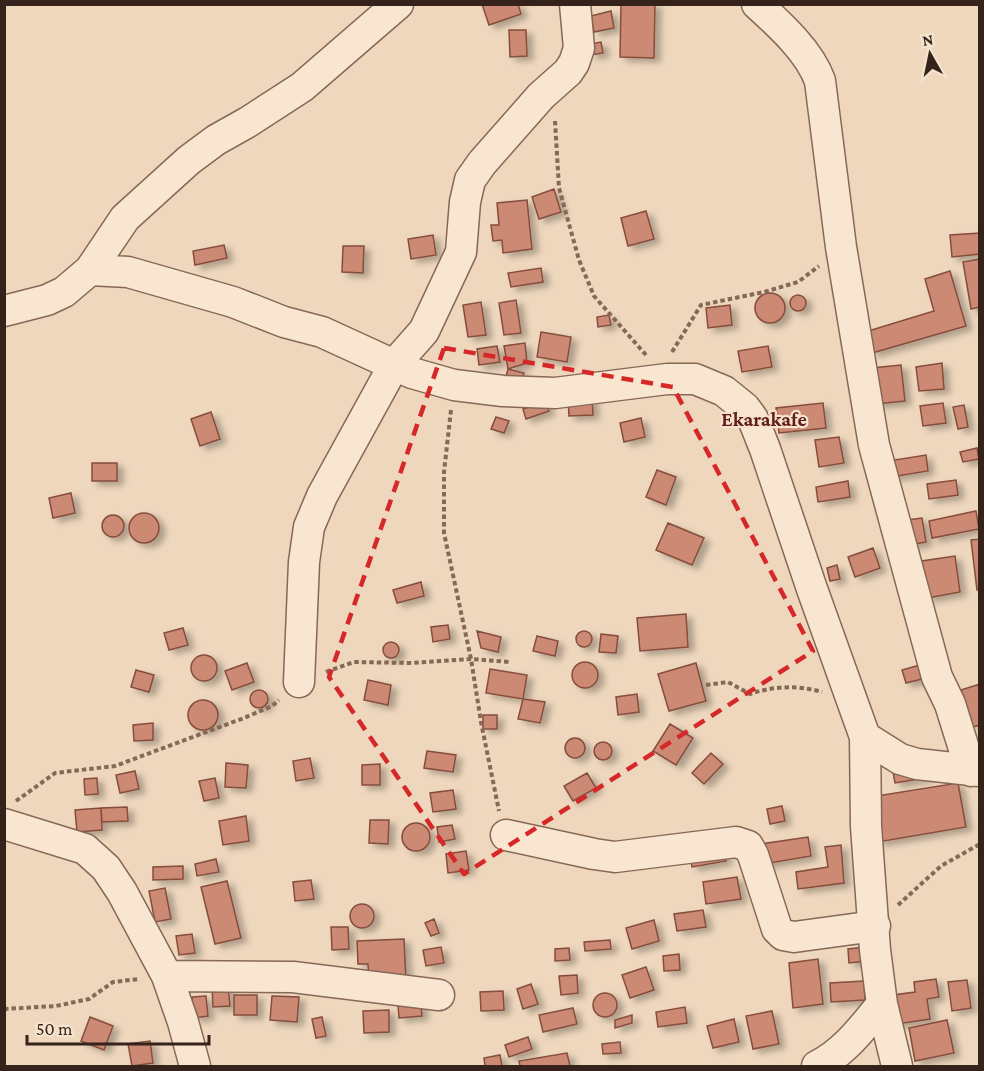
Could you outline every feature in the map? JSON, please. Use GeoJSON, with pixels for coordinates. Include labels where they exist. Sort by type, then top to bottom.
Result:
{"type":"FeatureCollection","features":[{"type":"Feature","properties":{"kind":"street"},"geometry":{"type":"LineString","coordinates":[[4,311],[48,300],[64,292],[90,270],[125,218],[189,160],[216,140],[302,87],[398,4]]}},
{"type":"Feature","properties":{"kind":"street"},"geometry":{"type":"LineString","coordinates":[[299,682],[304,562],[309,527],[322,496],[394,365],[424,331],[461,252],[465,202],[470,180],[482,163],[542,96],[568,72],[579,48],[575,4]]}},
{"type":"Feature","properties":{"kind":"street"},"geometry":{"type":"LineString","coordinates":[[757,4],[798,46],[817,71],[820,81],[841,248],[874,445],[938,677],[975,771],[917,764],[900,759],[865,737]]}},
{"type":"Feature","properties":{"kind":"street"},"geometry":{"type":"LineString","coordinates":[[90,270],[128,272],[233,302],[284,322],[322,332],[412,373],[454,386],[555,393],[668,378],[695,379],[724,391],[745,408],[753,418],[765,449],[865,737],[866,826],[875,950],[882,1004],[897,1066]]}},
{"type":"Feature","properties":{"kind":"street"},"geometry":{"type":"LineString","coordinates":[[8,815],[85,849],[106,868],[122,892],[167,976],[195,1066]]}},
{"type":"Feature","properties":{"kind":"street"},"geometry":{"type":"LineString","coordinates":[[506,835],[615,857],[689,846],[736,842],[748,846],[753,855],[777,929],[783,935],[794,937],[875,926]]}},
{"type":"Feature","properties":{"kind":"street"},"geometry":{"type":"LineString","coordinates":[[167,976],[293,977],[440,995]]}},
{"type":"Feature","properties":{"kind":"street"},"geometry":{"type":"LineString","coordinates":[[817,1066],[833,1059],[844,1049],[882,1004]]}},
{"type":"Feature","properties":{"kind":"path"},"geometry":{"type":"LineString","coordinates":[[556,85],[555,113],[559,188],[579,260],[594,296],[668,378]]}},
{"type":"Feature","properties":{"kind":"path"},"geometry":{"type":"LineString","coordinates":[[668,378],[668,359],[701,305],[764,292],[798,282],[841,248]]}},
{"type":"Feature","properties":{"kind":"path"},"geometry":{"type":"LineString","coordinates":[[454,386],[444,472],[444,533],[471,659],[502,827],[506,835]]}},
{"type":"Feature","properties":{"kind":"path"},"geometry":{"type":"LineString","coordinates":[[8,815],[55,773],[115,765],[234,722],[272,706],[299,682],[354,662],[412,663],[471,659],[510,662]]}},
{"type":"Feature","properties":{"kind":"path"},"geometry":{"type":"LineString","coordinates":[[706,685],[728,682],[750,694],[776,688],[808,688],[849,694]]}},
{"type":"Feature","properties":{"kind":"path"},"geometry":{"type":"LineString","coordinates":[[875,926],[941,866],[980,844]]}},
{"type":"Feature","properties":{"kind":"path"},"geometry":{"type":"LineString","coordinates":[[4,1009],[56,1006],[89,999],[113,982],[167,976]]}},
{"type":"Feature","properties":{"kind":"highlighted area"},"geometry":{"type":"Polygon","coordinates":[[[444,348],[673,387],[813,651],[464,874],[329,677],[444,348]]]}},
{"type":"Feature","properties":{"kind":"building"},"geometry":{"type":"Polygon","coordinates":[[[482,4],[518,4],[521,14],[489,25],[482,4]]]}},
{"type":"Feature","properties":{"kind":"building"},"geometry":{"type":"Polygon","coordinates":[[[621,4],[655,4],[654,58],[620,57],[621,4]]]}},
{"type":"Feature","properties":{"kind":"building"},"geometry":{"type":"Polygon","coordinates":[[[611,11],[614,28],[594,32],[591,16],[611,11]]]}},
{"type":"Feature","properties":{"kind":"building"},"geometry":{"type":"Polygon","coordinates":[[[509,30],[526,30],[527,56],[510,57],[509,30]]]}},
{"type":"Feature","properties":{"kind":"building"},"geometry":{"type":"Polygon","coordinates":[[[601,42],[603,53],[591,55],[590,44],[601,42]]]}},
{"type":"Feature","properties":{"kind":"building"},"geometry":{"type":"Polygon","coordinates":[[[554,189],[561,212],[539,219],[532,197],[554,189]]]}},
{"type":"Feature","properties":{"kind":"building"},"geometry":{"type":"Polygon","coordinates":[[[527,200],[532,249],[503,253],[502,240],[493,241],[491,225],[499,225],[497,203],[527,200]]]}},
{"type":"Feature","properties":{"kind":"building"},"geometry":{"type":"Polygon","coordinates":[[[646,211],[654,239],[628,246],[621,218],[646,211]]]}},
{"type":"Feature","properties":{"kind":"building"},"geometry":{"type":"Polygon","coordinates":[[[980,233],[980,254],[952,257],[950,235],[980,233]]]}},
{"type":"Feature","properties":{"kind":"building"},"geometry":{"type":"Polygon","coordinates":[[[433,235],[436,255],[411,259],[408,239],[433,235]]]}},
{"type":"Feature","properties":{"kind":"building"},"geometry":{"type":"Polygon","coordinates":[[[224,245],[227,258],[195,265],[193,251],[224,245]]]}},
{"type":"Feature","properties":{"kind":"building"},"geometry":{"type":"Polygon","coordinates":[[[343,246],[364,246],[363,273],[342,272],[343,246]]]}},
{"type":"Feature","properties":{"kind":"building"},"geometry":{"type":"Polygon","coordinates":[[[980,259],[980,307],[971,309],[963,262],[980,259]]]}},
{"type":"Feature","properties":{"kind":"building"},"geometry":{"type":"Polygon","coordinates":[[[541,268],[543,282],[511,287],[508,273],[541,268]]]}},
{"type":"Feature","properties":{"kind":"building"},"geometry":{"type":"Polygon","coordinates":[[[950,271],[966,326],[872,353],[865,332],[934,311],[925,279],[950,271]]]}},
{"type":"Feature","properties":{"kind":"building"},"geometry":{"type":"Polygon","coordinates":[[[770,293],[781,297],[785,308],[781,319],[770,323],[759,319],[755,308],[759,297],[770,293]]]}},
{"type":"Feature","properties":{"kind":"building"},"geometry":{"type":"Polygon","coordinates":[[[795,295],[801,295],[806,303],[804,309],[795,311],[790,306],[790,300],[795,295]]]}},
{"type":"Feature","properties":{"kind":"building"},"geometry":{"type":"Polygon","coordinates":[[[516,300],[521,333],[504,335],[499,303],[516,300]]]}},
{"type":"Feature","properties":{"kind":"building"},"geometry":{"type":"Polygon","coordinates":[[[481,302],[486,335],[468,337],[463,305],[481,302]]]}},
{"type":"Feature","properties":{"kind":"building"},"geometry":{"type":"Polygon","coordinates":[[[730,305],[732,325],[708,328],[706,308],[730,305]]]}},
{"type":"Feature","properties":{"kind":"building"},"geometry":{"type":"Polygon","coordinates":[[[609,315],[611,325],[598,327],[597,317],[609,315]]]}},
{"type":"Feature","properties":{"kind":"building"},"geometry":{"type":"Polygon","coordinates":[[[541,332],[571,337],[567,362],[537,357],[541,332]]]}},
{"type":"Feature","properties":{"kind":"building"},"geometry":{"type":"Polygon","coordinates":[[[525,343],[527,363],[508,369],[504,346],[525,343]]]}},
{"type":"Feature","properties":{"kind":"building"},"geometry":{"type":"Polygon","coordinates":[[[497,346],[500,362],[479,365],[477,349],[497,346]]]}},
{"type":"Feature","properties":{"kind":"building"},"geometry":{"type":"Polygon","coordinates":[[[768,346],[772,367],[742,372],[738,351],[768,346]]]}},
{"type":"Feature","properties":{"kind":"building"},"geometry":{"type":"Polygon","coordinates":[[[942,363],[944,389],[919,391],[916,367],[942,363]]]}},
{"type":"Feature","properties":{"kind":"building"},"geometry":{"type":"Polygon","coordinates":[[[901,365],[905,401],[876,404],[872,368],[901,365]]]}},
{"type":"Feature","properties":{"kind":"building"},"geometry":{"type":"Polygon","coordinates":[[[508,369],[524,373],[520,389],[504,384],[508,369]]]}},
{"type":"Feature","properties":{"kind":"building"},"geometry":{"type":"Polygon","coordinates":[[[592,397],[593,415],[569,416],[568,399],[592,397]]]}},
{"type":"Feature","properties":{"kind":"building"},"geometry":{"type":"Polygon","coordinates":[[[545,401],[549,411],[526,419],[523,409],[545,401]]]}},
{"type":"Feature","properties":{"kind":"building"},"geometry":{"type":"Polygon","coordinates":[[[823,403],[826,428],[779,433],[776,408],[823,403]]]}},
{"type":"Feature","properties":{"kind":"building"},"geometry":{"type":"Polygon","coordinates":[[[943,403],[946,423],[923,426],[920,406],[943,403]]]}},
{"type":"Feature","properties":{"kind":"building"},"geometry":{"type":"Polygon","coordinates":[[[964,405],[968,427],[958,429],[953,407],[964,405]]]}},
{"type":"Feature","properties":{"kind":"building"},"geometry":{"type":"Polygon","coordinates":[[[211,412],[220,439],[200,446],[191,419],[211,412]]]}},
{"type":"Feature","properties":{"kind":"building"},"geometry":{"type":"Polygon","coordinates":[[[496,417],[509,421],[504,433],[491,429],[496,417]]]}},
{"type":"Feature","properties":{"kind":"building"},"geometry":{"type":"Polygon","coordinates":[[[641,418],[645,437],[624,442],[620,423],[641,418]]]}},
{"type":"Feature","properties":{"kind":"building"},"geometry":{"type":"Polygon","coordinates":[[[839,437],[844,463],[819,467],[815,440],[839,437]]]}},
{"type":"Feature","properties":{"kind":"building"},"geometry":{"type":"Polygon","coordinates":[[[977,448],[979,459],[963,462],[960,452],[977,448]]]}},
{"type":"Feature","properties":{"kind":"building"},"geometry":{"type":"Polygon","coordinates":[[[926,455],[928,471],[891,477],[888,461],[926,455]]]}},
{"type":"Feature","properties":{"kind":"building"},"geometry":{"type":"Polygon","coordinates":[[[92,463],[117,463],[117,481],[92,481],[92,463]]]}},
{"type":"Feature","properties":{"kind":"building"},"geometry":{"type":"Polygon","coordinates":[[[657,470],[676,477],[666,505],[646,497],[657,470]]]}},
{"type":"Feature","properties":{"kind":"building"},"geometry":{"type":"Polygon","coordinates":[[[956,480],[958,495],[929,499],[927,484],[956,480]]]}},
{"type":"Feature","properties":{"kind":"building"},"geometry":{"type":"Polygon","coordinates":[[[848,481],[850,497],[818,502],[816,487],[848,481]]]}},
{"type":"Feature","properties":{"kind":"building"},"geometry":{"type":"Polygon","coordinates":[[[71,493],[75,513],[53,518],[49,498],[71,493]]]}},
{"type":"Feature","properties":{"kind":"building"},"geometry":{"type":"Polygon","coordinates":[[[976,511],[979,529],[932,538],[929,521],[976,511]]]}},
{"type":"Feature","properties":{"kind":"building"},"geometry":{"type":"Polygon","coordinates":[[[144,513],[155,517],[159,528],[155,539],[144,543],[133,539],[129,528],[133,517],[144,513]]]}},
{"type":"Feature","properties":{"kind":"building"},"geometry":{"type":"Polygon","coordinates":[[[113,515],[121,518],[124,526],[121,534],[113,537],[105,534],[102,526],[105,518],[113,515]]]}},
{"type":"Feature","properties":{"kind":"building"},"geometry":{"type":"Polygon","coordinates":[[[922,518],[926,542],[910,545],[907,520],[922,518]]]}},
{"type":"Feature","properties":{"kind":"building"},"geometry":{"type":"Polygon","coordinates":[[[668,523],[704,538],[692,565],[656,550],[668,523]]]}},
{"type":"Feature","properties":{"kind":"building"},"geometry":{"type":"Polygon","coordinates":[[[980,539],[980,589],[977,590],[971,540],[980,539]]]}},
{"type":"Feature","properties":{"kind":"building"},"geometry":{"type":"Polygon","coordinates":[[[873,548],[880,568],[855,577],[848,557],[873,548]]]}},
{"type":"Feature","properties":{"kind":"building"},"geometry":{"type":"Polygon","coordinates":[[[955,556],[960,592],[927,598],[922,561],[955,556]]]}},
{"type":"Feature","properties":{"kind":"building"},"geometry":{"type":"Polygon","coordinates":[[[837,565],[840,579],[830,581],[827,568],[837,565]]]}},
{"type":"Feature","properties":{"kind":"building"},"geometry":{"type":"Polygon","coordinates":[[[421,582],[424,596],[397,603],[393,590],[421,582]]]}},
{"type":"Feature","properties":{"kind":"building"},"geometry":{"type":"Polygon","coordinates":[[[686,614],[688,647],[640,651],[637,618],[686,614]]]}},
{"type":"Feature","properties":{"kind":"building"},"geometry":{"type":"Polygon","coordinates":[[[448,625],[450,639],[433,642],[431,627],[448,625]]]}},
{"type":"Feature","properties":{"kind":"building"},"geometry":{"type":"Polygon","coordinates":[[[183,628],[188,645],[169,650],[164,633],[183,628]]]}},
{"type":"Feature","properties":{"kind":"building"},"geometry":{"type":"Polygon","coordinates":[[[477,631],[501,637],[498,652],[481,648],[477,631]]]}},
{"type":"Feature","properties":{"kind":"building"},"geometry":{"type":"Polygon","coordinates":[[[581,631],[587,631],[592,639],[590,645],[581,647],[576,642],[576,636],[581,631]]]}},
{"type":"Feature","properties":{"kind":"building"},"geometry":{"type":"Polygon","coordinates":[[[601,634],[618,636],[616,653],[599,652],[601,634]]]}},
{"type":"Feature","properties":{"kind":"building"},"geometry":{"type":"Polygon","coordinates":[[[537,636],[558,641],[555,656],[533,651],[537,636]]]}},
{"type":"Feature","properties":{"kind":"building"},"geometry":{"type":"Polygon","coordinates":[[[391,642],[397,644],[399,650],[397,656],[391,658],[385,656],[383,650],[385,644],[391,642]]]}},
{"type":"Feature","properties":{"kind":"building"},"geometry":{"type":"Polygon","coordinates":[[[204,655],[213,659],[217,668],[213,677],[204,681],[195,677],[191,668],[195,659],[204,655]]]}},
{"type":"Feature","properties":{"kind":"building"},"geometry":{"type":"Polygon","coordinates":[[[585,662],[594,666],[598,675],[594,684],[585,688],[576,684],[572,675],[576,666],[585,662]]]}},
{"type":"Feature","properties":{"kind":"building"},"geometry":{"type":"Polygon","coordinates":[[[247,663],[254,682],[232,690],[225,671],[247,663]]]}},
{"type":"Feature","properties":{"kind":"building"},"geometry":{"type":"Polygon","coordinates":[[[696,663],[706,701],[669,711],[658,674],[696,663]]]}},
{"type":"Feature","properties":{"kind":"building"},"geometry":{"type":"Polygon","coordinates":[[[927,663],[930,677],[906,683],[902,670],[927,663]]]}},
{"type":"Feature","properties":{"kind":"building"},"geometry":{"type":"Polygon","coordinates":[[[490,669],[527,675],[523,699],[486,693],[490,669]]]}},
{"type":"Feature","properties":{"kind":"building"},"geometry":{"type":"Polygon","coordinates":[[[136,670],[154,675],[149,692],[131,687],[136,670]]]}},
{"type":"Feature","properties":{"kind":"building"},"geometry":{"type":"Polygon","coordinates":[[[368,680],[391,685],[388,705],[364,700],[368,680]]]}},
{"type":"Feature","properties":{"kind":"building"},"geometry":{"type":"Polygon","coordinates":[[[980,684],[980,725],[973,727],[961,690],[980,684]]]}},
{"type":"Feature","properties":{"kind":"building"},"geometry":{"type":"Polygon","coordinates":[[[255,690],[263,690],[268,695],[266,706],[255,708],[250,703],[250,695],[255,690]]]}},
{"type":"Feature","properties":{"kind":"building"},"geometry":{"type":"Polygon","coordinates":[[[637,694],[639,712],[618,715],[616,697],[637,694]]]}},
{"type":"Feature","properties":{"kind":"building"},"geometry":{"type":"Polygon","coordinates":[[[523,699],[545,702],[540,723],[518,719],[523,699]]]}},
{"type":"Feature","properties":{"kind":"building"},"geometry":{"type":"Polygon","coordinates":[[[203,700],[214,704],[218,715],[214,726],[203,730],[192,726],[188,715],[192,704],[203,700]]]}},
{"type":"Feature","properties":{"kind":"building"},"geometry":{"type":"Polygon","coordinates":[[[483,715],[497,715],[497,729],[483,729],[483,715]]]}},
{"type":"Feature","properties":{"kind":"building"},"geometry":{"type":"Polygon","coordinates":[[[153,723],[153,740],[134,741],[133,725],[153,723]]]}},
{"type":"Feature","properties":{"kind":"building"},"geometry":{"type":"Polygon","coordinates":[[[670,724],[693,738],[676,765],[653,751],[670,724]]]}},
{"type":"Feature","properties":{"kind":"building"},"geometry":{"type":"Polygon","coordinates":[[[575,738],[582,741],[585,748],[582,755],[575,758],[568,755],[565,748],[568,741],[575,738]]]}},
{"type":"Feature","properties":{"kind":"building"},"geometry":{"type":"Polygon","coordinates":[[[603,742],[609,745],[612,751],[609,757],[603,760],[597,757],[594,751],[597,745],[603,742]]]}},
{"type":"Feature","properties":{"kind":"building"},"geometry":{"type":"Polygon","coordinates":[[[427,751],[456,755],[453,772],[424,768],[427,751]]]}},
{"type":"Feature","properties":{"kind":"building"},"geometry":{"type":"Polygon","coordinates":[[[711,753],[723,764],[704,784],[692,773],[711,753]]]}},
{"type":"Feature","properties":{"kind":"building"},"geometry":{"type":"Polygon","coordinates":[[[310,758],[314,778],[296,781],[293,761],[310,758]]]}},
{"type":"Feature","properties":{"kind":"building"},"geometry":{"type":"Polygon","coordinates":[[[226,763],[248,765],[246,788],[225,787],[226,763]]]}},
{"type":"Feature","properties":{"kind":"building"},"geometry":{"type":"Polygon","coordinates":[[[380,764],[380,785],[362,785],[362,765],[380,764]]]}},
{"type":"Feature","properties":{"kind":"building"},"geometry":{"type":"Polygon","coordinates":[[[135,771],[139,789],[120,793],[116,775],[135,771]]]}},
{"type":"Feature","properties":{"kind":"building"},"geometry":{"type":"Polygon","coordinates":[[[893,772],[931,777],[895,783],[893,772]]]}},
{"type":"Feature","properties":{"kind":"building"},"geometry":{"type":"Polygon","coordinates":[[[587,773],[596,788],[573,801],[564,786],[587,773]]]}},
{"type":"Feature","properties":{"kind":"building"},"geometry":{"type":"Polygon","coordinates":[[[97,778],[98,794],[85,795],[84,779],[97,778]]]}},
{"type":"Feature","properties":{"kind":"building"},"geometry":{"type":"Polygon","coordinates":[[[215,778],[219,798],[204,801],[199,781],[215,778]]]}},
{"type":"Feature","properties":{"kind":"building"},"geometry":{"type":"Polygon","coordinates":[[[958,783],[966,827],[878,842],[870,797],[958,783]]]}},
{"type":"Feature","properties":{"kind":"building"},"geometry":{"type":"Polygon","coordinates":[[[453,790],[456,809],[433,812],[430,793],[453,790]]]}},
{"type":"Feature","properties":{"kind":"building"},"geometry":{"type":"Polygon","coordinates":[[[782,806],[785,821],[770,824],[767,809],[782,806]]]}},
{"type":"Feature","properties":{"kind":"building"},"geometry":{"type":"Polygon","coordinates":[[[127,807],[128,821],[102,822],[101,808],[127,807]]]}},
{"type":"Feature","properties":{"kind":"building"},"geometry":{"type":"Polygon","coordinates":[[[101,808],[102,830],[77,832],[75,810],[101,808]]]}},
{"type":"Feature","properties":{"kind":"building"},"geometry":{"type":"Polygon","coordinates":[[[246,816],[249,841],[223,845],[219,821],[246,816]]]}},
{"type":"Feature","properties":{"kind":"building"},"geometry":{"type":"Polygon","coordinates":[[[370,820],[389,820],[388,844],[369,843],[370,820]]]}},
{"type":"Feature","properties":{"kind":"building"},"geometry":{"type":"Polygon","coordinates":[[[416,823],[426,827],[430,837],[426,847],[416,851],[406,847],[402,837],[406,827],[416,823]]]}},
{"type":"Feature","properties":{"kind":"building"},"geometry":{"type":"Polygon","coordinates":[[[452,825],[455,839],[439,842],[437,827],[452,825]]]}},
{"type":"Feature","properties":{"kind":"building"},"geometry":{"type":"Polygon","coordinates":[[[808,837],[811,856],[764,864],[761,844],[808,837]]]}},
{"type":"Feature","properties":{"kind":"building"},"geometry":{"type":"Polygon","coordinates":[[[841,845],[844,883],[798,889],[796,872],[828,867],[825,847],[841,845]]]}},
{"type":"Feature","properties":{"kind":"building"},"geometry":{"type":"Polygon","coordinates":[[[724,848],[726,861],[692,867],[690,854],[724,848]]]}},
{"type":"Feature","properties":{"kind":"building"},"geometry":{"type":"Polygon","coordinates":[[[466,851],[469,870],[448,873],[446,854],[466,851]]]}},
{"type":"Feature","properties":{"kind":"building"},"geometry":{"type":"Polygon","coordinates":[[[216,859],[219,872],[197,876],[195,864],[216,859]]]}},
{"type":"Feature","properties":{"kind":"building"},"geometry":{"type":"Polygon","coordinates":[[[183,866],[183,879],[153,880],[153,867],[183,866]]]}},
{"type":"Feature","properties":{"kind":"building"},"geometry":{"type":"Polygon","coordinates":[[[737,877],[741,899],[706,904],[703,882],[737,877]]]}},
{"type":"Feature","properties":{"kind":"building"},"geometry":{"type":"Polygon","coordinates":[[[311,880],[314,899],[295,901],[293,882],[311,880]]]}},
{"type":"Feature","properties":{"kind":"building"},"geometry":{"type":"Polygon","coordinates":[[[227,881],[241,938],[215,944],[201,887],[227,881]]]}},
{"type":"Feature","properties":{"kind":"building"},"geometry":{"type":"Polygon","coordinates":[[[165,888],[171,919],[155,922],[149,891],[165,888]]]}},
{"type":"Feature","properties":{"kind":"building"},"geometry":{"type":"Polygon","coordinates":[[[362,904],[370,908],[374,916],[370,924],[362,928],[354,924],[350,916],[354,908],[362,904]]]}},
{"type":"Feature","properties":{"kind":"building"},"geometry":{"type":"Polygon","coordinates":[[[703,910],[706,927],[677,931],[674,914],[703,910]]]}},
{"type":"Feature","properties":{"kind":"building"},"geometry":{"type":"Polygon","coordinates":[[[434,919],[439,933],[431,936],[425,923],[434,919]]]}},
{"type":"Feature","properties":{"kind":"building"},"geometry":{"type":"Polygon","coordinates":[[[654,920],[659,941],[632,949],[626,928],[654,920]]]}},
{"type":"Feature","properties":{"kind":"building"},"geometry":{"type":"Polygon","coordinates":[[[331,927],[348,927],[349,949],[332,950],[331,927]]]}},
{"type":"Feature","properties":{"kind":"building"},"geometry":{"type":"Polygon","coordinates":[[[192,934],[195,953],[179,955],[176,936],[192,934]]]}},
{"type":"Feature","properties":{"kind":"building"},"geometry":{"type":"Polygon","coordinates":[[[404,939],[406,980],[369,982],[368,964],[358,964],[357,941],[404,939]]]}},
{"type":"Feature","properties":{"kind":"building"},"geometry":{"type":"Polygon","coordinates":[[[610,940],[611,949],[585,951],[584,942],[610,940]]]}},
{"type":"Feature","properties":{"kind":"building"},"geometry":{"type":"Polygon","coordinates":[[[441,947],[444,963],[426,966],[423,950],[441,947]]]}},
{"type":"Feature","properties":{"kind":"building"},"geometry":{"type":"Polygon","coordinates":[[[866,947],[867,961],[849,963],[848,949],[866,947]]]}},
{"type":"Feature","properties":{"kind":"building"},"geometry":{"type":"Polygon","coordinates":[[[569,948],[570,960],[555,961],[555,949],[569,948]]]}},
{"type":"Feature","properties":{"kind":"building"},"geometry":{"type":"Polygon","coordinates":[[[679,954],[680,970],[664,971],[663,956],[679,954]]]}},
{"type":"Feature","properties":{"kind":"building"},"geometry":{"type":"Polygon","coordinates":[[[818,959],[823,1004],[793,1008],[789,963],[818,959]]]}},
{"type":"Feature","properties":{"kind":"building"},"geometry":{"type":"Polygon","coordinates":[[[646,967],[654,990],[630,998],[622,975],[646,967]]]}},
{"type":"Feature","properties":{"kind":"building"},"geometry":{"type":"Polygon","coordinates":[[[577,975],[578,993],[561,995],[559,976],[577,975]]]}},
{"type":"Feature","properties":{"kind":"building"},"geometry":{"type":"Polygon","coordinates":[[[936,979],[939,997],[927,999],[930,1019],[897,1024],[893,995],[915,992],[914,982],[936,979]]]}},
{"type":"Feature","properties":{"kind":"building"},"geometry":{"type":"Polygon","coordinates":[[[967,980],[971,1008],[952,1011],[948,982],[967,980]]]}},
{"type":"Feature","properties":{"kind":"building"},"geometry":{"type":"Polygon","coordinates":[[[864,981],[865,1000],[831,1002],[830,983],[864,981]]]}},
{"type":"Feature","properties":{"kind":"building"},"geometry":{"type":"Polygon","coordinates":[[[531,984],[538,1004],[523,1009],[517,989],[531,984]]]}},
{"type":"Feature","properties":{"kind":"building"},"geometry":{"type":"Polygon","coordinates":[[[228,986],[230,1006],[213,1007],[212,987],[228,986]]]}},
{"type":"Feature","properties":{"kind":"building"},"geometry":{"type":"Polygon","coordinates":[[[503,991],[504,1010],[481,1011],[480,992],[503,991]]]}},
{"type":"Feature","properties":{"kind":"building"},"geometry":{"type":"Polygon","coordinates":[[[605,993],[614,996],[617,1005],[614,1014],[605,1017],[596,1014],[593,1005],[596,996],[605,993]]]}},
{"type":"Feature","properties":{"kind":"building"},"geometry":{"type":"Polygon","coordinates":[[[234,995],[257,995],[257,1015],[234,1015],[234,995]]]}},
{"type":"Feature","properties":{"kind":"building"},"geometry":{"type":"Polygon","coordinates":[[[206,996],[208,1016],[194,1018],[192,997],[206,996]]]}},
{"type":"Feature","properties":{"kind":"building"},"geometry":{"type":"Polygon","coordinates":[[[272,996],[299,997],[297,1022],[270,1020],[272,996]]]}},
{"type":"Feature","properties":{"kind":"building"},"geometry":{"type":"Polygon","coordinates":[[[421,1003],[422,1016],[399,1018],[398,1006],[421,1003]]]}},
{"type":"Feature","properties":{"kind":"building"},"geometry":{"type":"Polygon","coordinates":[[[685,1007],[687,1023],[658,1027],[656,1012],[685,1007]]]}},
{"type":"Feature","properties":{"kind":"building"},"geometry":{"type":"Polygon","coordinates":[[[573,1008],[577,1024],[543,1032],[539,1015],[573,1008]]]}},
{"type":"Feature","properties":{"kind":"building"},"geometry":{"type":"Polygon","coordinates":[[[389,1010],[389,1032],[364,1033],[363,1011],[389,1010]]]}},
{"type":"Feature","properties":{"kind":"building"},"geometry":{"type":"Polygon","coordinates":[[[772,1011],[779,1044],[753,1049],[746,1016],[772,1011]]]}},
{"type":"Feature","properties":{"kind":"building"},"geometry":{"type":"Polygon","coordinates":[[[632,1015],[632,1023],[615,1028],[615,1020],[632,1015]]]}},
{"type":"Feature","properties":{"kind":"building"},"geometry":{"type":"Polygon","coordinates":[[[90,1017],[113,1026],[104,1050],[81,1041],[90,1017]]]}},
{"type":"Feature","properties":{"kind":"building"},"geometry":{"type":"Polygon","coordinates":[[[322,1017],[326,1036],[316,1038],[312,1019],[322,1017]]]}},
{"type":"Feature","properties":{"kind":"building"},"geometry":{"type":"Polygon","coordinates":[[[734,1019],[739,1042],[713,1048],[707,1026],[734,1019]]]}},
{"type":"Feature","properties":{"kind":"building"},"geometry":{"type":"Polygon","coordinates":[[[947,1020],[954,1053],[915,1061],[909,1028],[947,1020]]]}},
{"type":"Feature","properties":{"kind":"building"},"geometry":{"type":"Polygon","coordinates":[[[528,1037],[532,1049],[509,1057],[505,1045],[528,1037]]]}},
{"type":"Feature","properties":{"kind":"building"},"geometry":{"type":"Polygon","coordinates":[[[150,1041],[153,1063],[132,1066],[128,1044],[150,1041]]]}},
{"type":"Feature","properties":{"kind":"building"},"geometry":{"type":"Polygon","coordinates":[[[620,1042],[621,1053],[603,1054],[602,1044],[620,1042]]]}},
{"type":"Feature","properties":{"kind":"building"},"geometry":{"type":"Polygon","coordinates":[[[567,1053],[570,1066],[520,1066],[519,1061],[567,1053]]]}},
{"type":"Feature","properties":{"kind":"building"},"geometry":{"type":"Polygon","coordinates":[[[500,1055],[502,1066],[485,1066],[484,1058],[500,1055]]]}},
{"type":"Feature","properties":{"kind":"district","name":"Ekarakafe"},"geometry":{"type":"Point","coordinates":[764,419]}}]}
